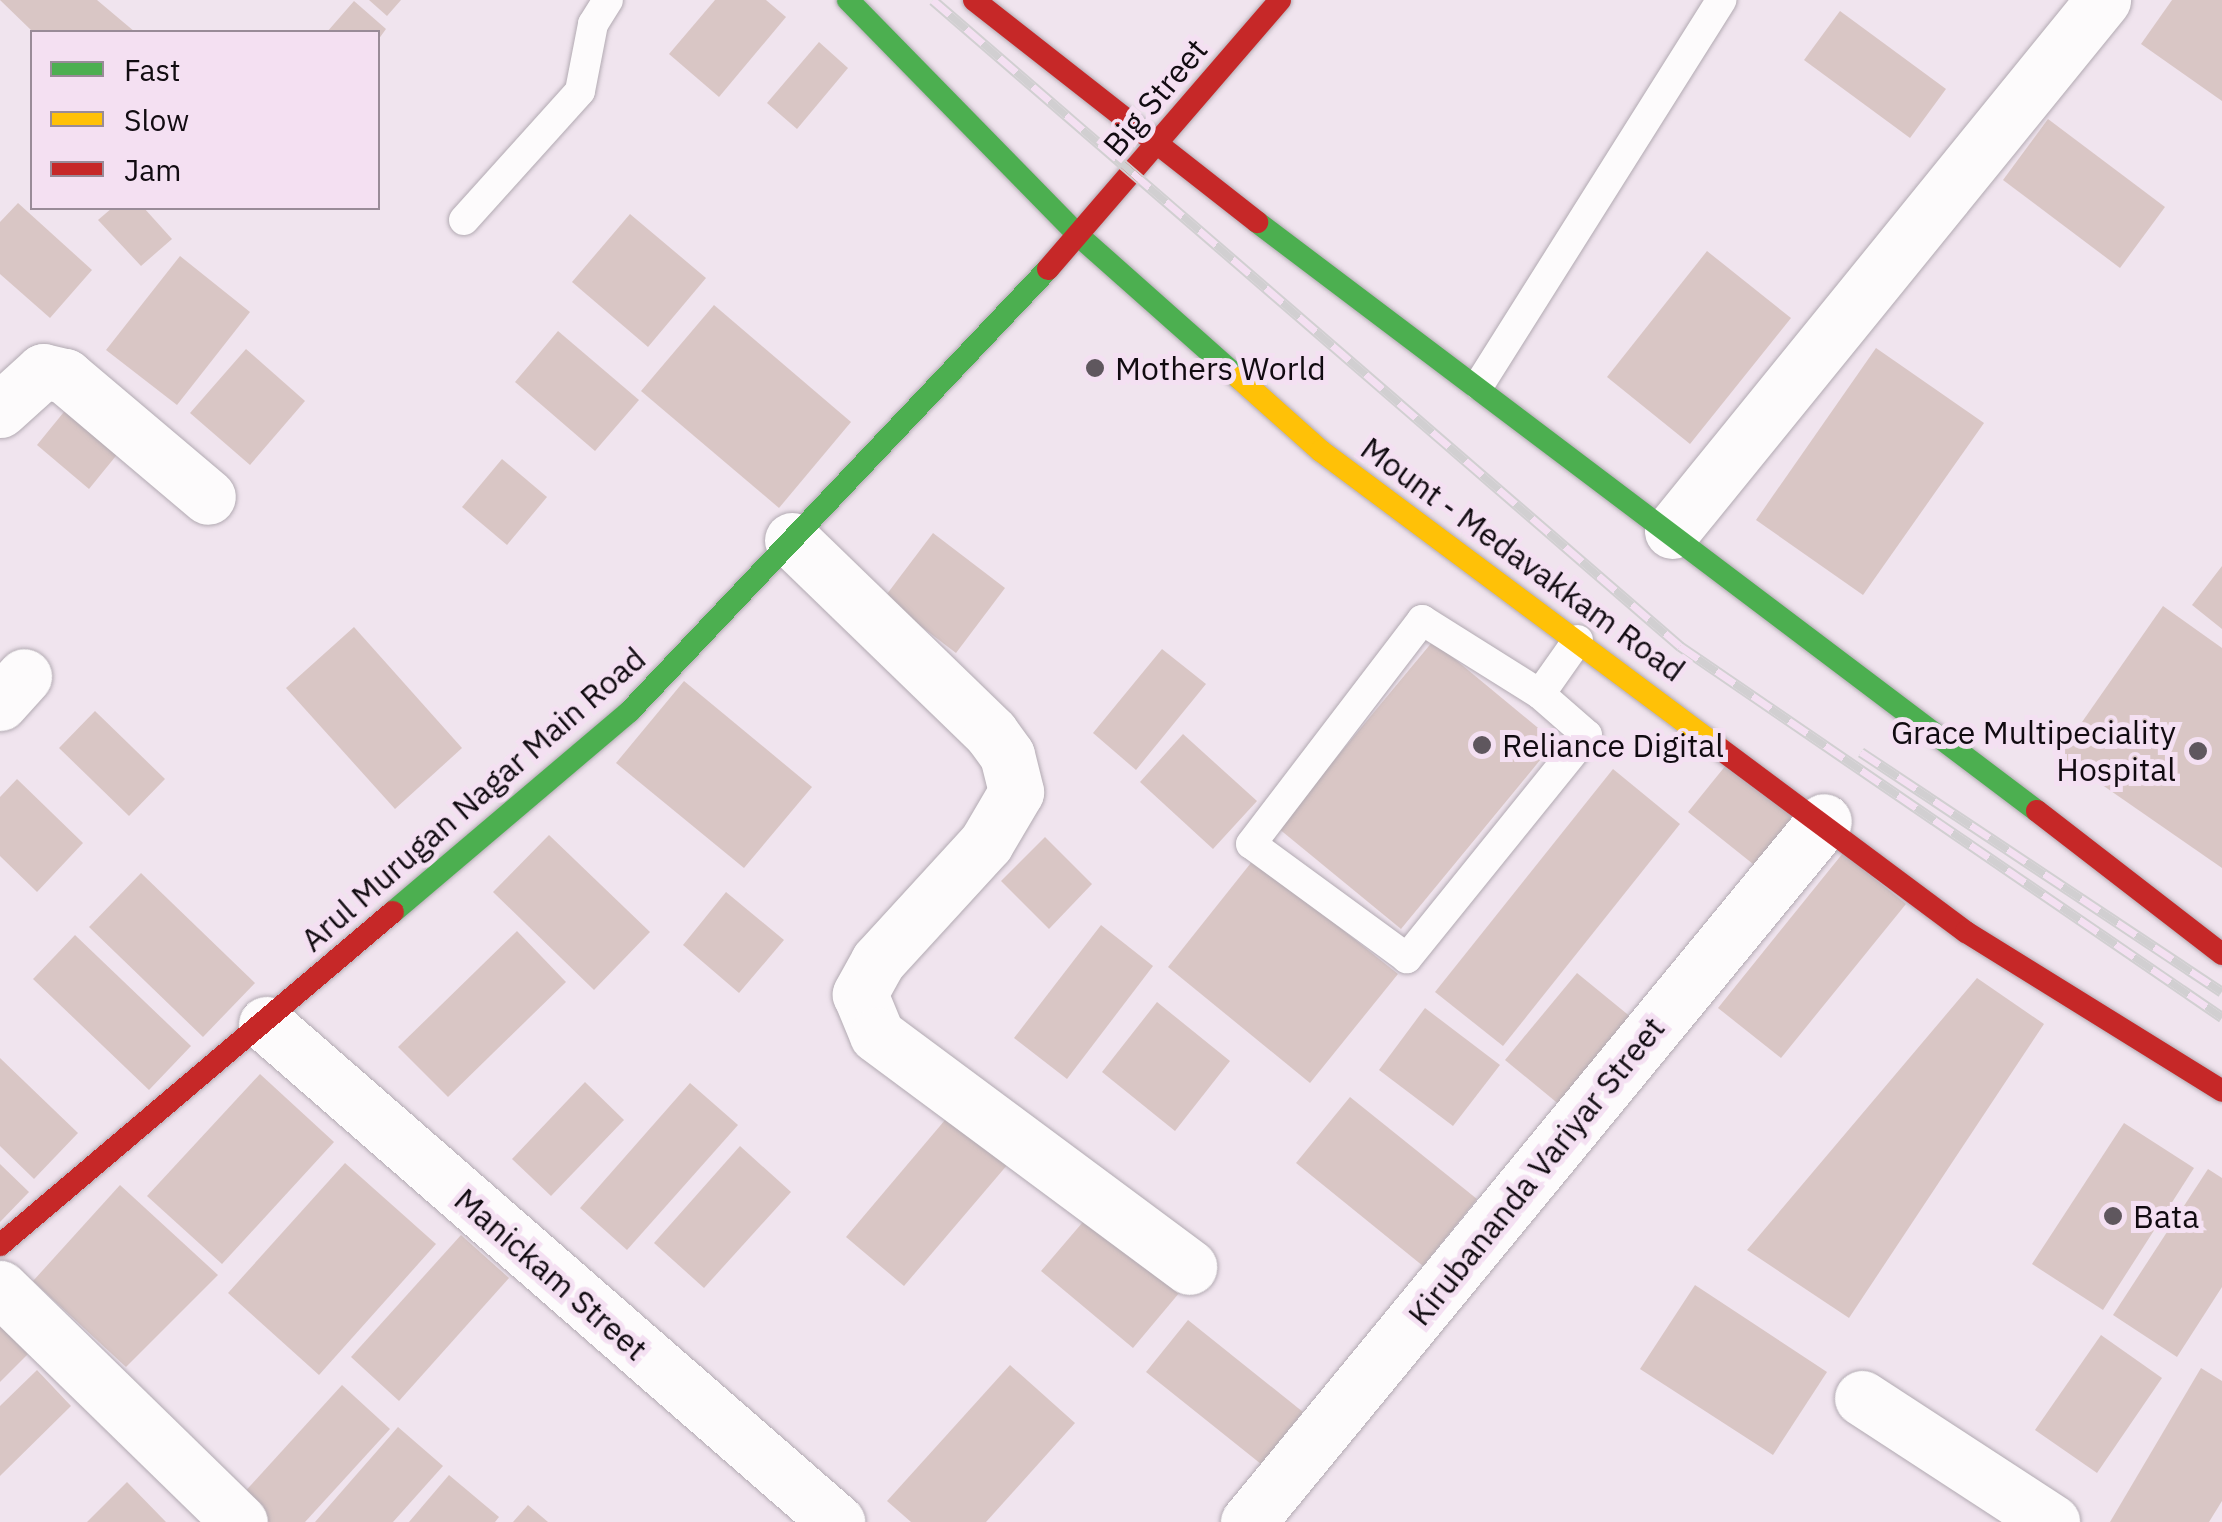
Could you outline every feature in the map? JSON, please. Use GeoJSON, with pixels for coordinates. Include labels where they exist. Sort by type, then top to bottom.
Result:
{"type":"FeatureCollection","features":[{"type":"Feature","properties":{"kind":"main road","name":"Mount - Medavakkam Road"},"geometry":{"type":"LineString","coordinates":[[848,0],[1079,236],[1321,451],[1824,821],[1966,932],[2222,1092]]}},
{"type":"Feature","properties":{"kind":"main road"},"geometry":{"type":"LineString","coordinates":[[974,0],[1156,147],[1672,531],[2222,954]]}},
{"type":"Feature","properties":{"kind":"main road","name":"Big Street"},"geometry":{"type":"LineString","coordinates":[[1079,236],[1280,0]]}},
{"type":"Feature","properties":{"kind":"main road","name":"Arul Murugan Nagar Main Road"},"geometry":{"type":"LineString","coordinates":[[0,1245],[266,1024],[629,712],[1079,236]]}},
{"type":"Feature","properties":{"kind":"street"},"geometry":{"type":"LineString","coordinates":[[1672,531],[2103,0]]}},
{"type":"Feature","properties":{"kind":"street"},"geometry":{"type":"LineString","coordinates":[[0,410],[43,370],[66,376],[208,497]]}},
{"type":"Feature","properties":{"kind":"street"},"geometry":{"type":"LineString","coordinates":[[792,540],[991,733],[1007,756],[1016,792],[986,843],[878,961],[860,994],[878,1035],[1189,1268]]}},
{"type":"Feature","properties":{"kind":"street","name":"Kirubananda Variyar Street"},"geometry":{"type":"LineString","coordinates":[[1248,1522],[1824,821]]}},
{"type":"Feature","properties":{"kind":"street","name":"Manickam Street"},"geometry":{"type":"LineString","coordinates":[[266,1024],[837,1522]]}},
{"type":"Feature","properties":{"kind":"street"},"geometry":{"type":"LineString","coordinates":[[0,1288],[240,1522]]}},
{"type":"Feature","properties":{"kind":"street"},"geometry":{"type":"LineString","coordinates":[[1862,1398],[2052,1522]]}},
{"type":"Feature","properties":{"kind":"lane"},"geometry":{"type":"LineString","coordinates":[[464,220],[580,91],[593,24],[608,0]]}},
{"type":"Feature","properties":{"kind":"lane"},"geometry":{"type":"LineString","coordinates":[[1479,386],[1720,0]]}},
{"type":"Feature","properties":{"kind":"lane"},"geometry":{"type":"LineString","coordinates":[[1422,620],[1540,694],[1587,734],[1406,958],[1251,844],[1422,620]]}},
{"type":"Feature","properties":{"kind":"lane"},"geometry":{"type":"LineString","coordinates":[[1540,694],[1578,640]]}},
{"type":"Feature","properties":{"kind":"building"},"geometry":{"type":"Polygon","coordinates":[[[0,0],[97,0],[133,30],[31,30],[0,0]]]}},
{"type":"Feature","properties":{"kind":"building"},"geometry":{"type":"Polygon","coordinates":[[[369,0],[401,0],[387,16],[369,0]]]}},
{"type":"Feature","properties":{"kind":"building"},"geometry":{"type":"Polygon","coordinates":[[[715,0],[766,0],[786,17],[719,97],[669,54],[715,0]]]}},
{"type":"Feature","properties":{"kind":"building"},"geometry":{"type":"Polygon","coordinates":[[[2172,0],[2222,0],[2222,101],[2141,44],[2172,0]]]}},
{"type":"Feature","properties":{"kind":"building"},"geometry":{"type":"Polygon","coordinates":[[[354,1],[386,29],[380,37],[380,30],[329,30],[354,1]]]}},
{"type":"Feature","properties":{"kind":"building"},"geometry":{"type":"Polygon","coordinates":[[[1840,11],[1946,89],[1910,138],[1804,60],[1840,11]]]}},
{"type":"Feature","properties":{"kind":"building"},"geometry":{"type":"Polygon","coordinates":[[[819,42],[848,68],[797,129],[767,103],[819,42]]]}},
{"type":"Feature","properties":{"kind":"building"},"geometry":{"type":"Polygon","coordinates":[[[2048,119],[2165,207],[2120,268],[2003,180],[2048,119]]]}},
{"type":"Feature","properties":{"kind":"building"},"geometry":{"type":"Polygon","coordinates":[[[18,203],[92,270],[50,318],[0,274],[0,222],[18,203]]]}},
{"type":"Feature","properties":{"kind":"building"},"geometry":{"type":"Polygon","coordinates":[[[110,210],[146,210],[172,239],[141,266],[98,220],[110,210]]]}},
{"type":"Feature","properties":{"kind":"building"},"geometry":{"type":"Polygon","coordinates":[[[630,214],[706,278],[648,347],[572,282],[630,214]]]}},
{"type":"Feature","properties":{"kind":"building"},"geometry":{"type":"Polygon","coordinates":[[[1707,251],[1791,318],[1690,444],[1607,377],[1707,251]]]}},
{"type":"Feature","properties":{"kind":"building"},"geometry":{"type":"Polygon","coordinates":[[[180,256],[250,312],[177,405],[106,350],[180,256]]]}},
{"type":"Feature","properties":{"kind":"building"},"geometry":{"type":"Polygon","coordinates":[[[714,305],[851,422],[779,508],[641,391],[714,305]]]}},
{"type":"Feature","properties":{"kind":"building"},"geometry":{"type":"Polygon","coordinates":[[[558,331],[639,400],[595,451],[515,382],[558,331]]]}},
{"type":"Feature","properties":{"kind":"building"},"geometry":{"type":"Polygon","coordinates":[[[1876,348],[1984,423],[1863,595],[1756,520],[1876,348]]]}},
{"type":"Feature","properties":{"kind":"building"},"geometry":{"type":"Polygon","coordinates":[[[246,349],[305,401],[250,465],[190,413],[246,349]]]}},
{"type":"Feature","properties":{"kind":"building"},"geometry":{"type":"Polygon","coordinates":[[[72,402],[124,446],[89,489],[37,445],[72,402]]]}},
{"type":"Feature","properties":{"kind":"building"},"geometry":{"type":"Polygon","coordinates":[[[502,459],[547,497],[507,545],[462,507],[502,459]]]}},
{"type":"Feature","properties":{"kind":"building"},"geometry":{"type":"Polygon","coordinates":[[[933,533],[1005,588],[956,653],[884,598],[933,533]]]}},
{"type":"Feature","properties":{"kind":"building"},"geometry":{"type":"Polygon","coordinates":[[[2222,566],[2222,629],[2192,605],[2222,566]]]}},
{"type":"Feature","properties":{"kind":"building"},"geometry":{"type":"Polygon","coordinates":[[[2163,606],[2222,648],[2222,868],[2059,755],[2163,606]]]}},
{"type":"Feature","properties":{"kind":"building"},"geometry":{"type":"Polygon","coordinates":[[[354,627],[462,748],[395,809],[286,688],[354,627]]]}},
{"type":"Feature","properties":{"kind":"building"},"geometry":{"type":"Polygon","coordinates":[[[1433,641],[1555,742],[1401,929],[1278,828],[1433,641]]]}},
{"type":"Feature","properties":{"kind":"building"},"geometry":{"type":"Polygon","coordinates":[[[1162,649],[1206,684],[1136,770],[1093,733],[1162,649]]]}},
{"type":"Feature","properties":{"kind":"building"},"geometry":{"type":"Polygon","coordinates":[[[684,681],[812,787],[744,868],[616,763],[684,681]]]}},
{"type":"Feature","properties":{"kind":"building"},"geometry":{"type":"Polygon","coordinates":[[[95,711],[165,779],[129,816],[59,748],[95,711]]]}},
{"type":"Feature","properties":{"kind":"building"},"geometry":{"type":"Polygon","coordinates":[[[1183,734],[1257,801],[1213,849],[1140,782],[1183,734]]]}},
{"type":"Feature","properties":{"kind":"building"},"geometry":{"type":"Polygon","coordinates":[[[1731,759],[1800,815],[1758,868],[1688,812],[1731,759]]]}},
{"type":"Feature","properties":{"kind":"building"},"geometry":{"type":"Polygon","coordinates":[[[1613,769],[1680,824],[1503,1046],[1435,992],[1613,769]]]}},
{"type":"Feature","properties":{"kind":"building"},"geometry":{"type":"Polygon","coordinates":[[[17,779],[83,843],[37,892],[0,856],[0,797],[17,779]]]}},
{"type":"Feature","properties":{"kind":"building"},"geometry":{"type":"Polygon","coordinates":[[[549,835],[650,932],[594,990],[493,892],[549,835]]]}},
{"type":"Feature","properties":{"kind":"building"},"geometry":{"type":"Polygon","coordinates":[[[1045,837],[1092,884],[1049,929],[1001,881],[1045,837]]]}},
{"type":"Feature","properties":{"kind":"building"},"geometry":{"type":"Polygon","coordinates":[[[1843,853],[1906,904],[1781,1058],[1718,1008],[1843,853]]]}},
{"type":"Feature","properties":{"kind":"building"},"geometry":{"type":"Polygon","coordinates":[[[1254,859],[1398,974],[1310,1083],[1168,967],[1254,859]]]}},
{"type":"Feature","properties":{"kind":"building"},"geometry":{"type":"Polygon","coordinates":[[[141,873],[255,983],[203,1037],[89,927],[141,873]]]}},
{"type":"Feature","properties":{"kind":"building"},"geometry":{"type":"Polygon","coordinates":[[[726,892],[784,940],[739,993],[683,945],[726,892]]]}},
{"type":"Feature","properties":{"kind":"building"},"geometry":{"type":"Polygon","coordinates":[[[1101,925],[1153,966],[1067,1079],[1014,1038],[1101,925]]]}},
{"type":"Feature","properties":{"kind":"building"},"geometry":{"type":"Polygon","coordinates":[[[517,931],[566,982],[448,1097],[398,1047],[517,931]]]}},
{"type":"Feature","properties":{"kind":"building"},"geometry":{"type":"Polygon","coordinates":[[[75,935],[191,1046],[149,1090],[33,979],[75,935]]]}},
{"type":"Feature","properties":{"kind":"building"},"geometry":{"type":"Polygon","coordinates":[[[1577,973],[1632,1018],[1561,1106],[1505,1060],[1577,973]]]}},
{"type":"Feature","properties":{"kind":"building"},"geometry":{"type":"Polygon","coordinates":[[[1977,978],[2044,1024],[1849,1318],[1747,1250],[1977,978]]]}},
{"type":"Feature","properties":{"kind":"building"},"geometry":{"type":"Polygon","coordinates":[[[1157,1002],[1230,1061],[1175,1131],[1102,1072],[1157,1002]]]}},
{"type":"Feature","properties":{"kind":"building"},"geometry":{"type":"Polygon","coordinates":[[[1425,1008],[1500,1065],[1453,1126],[1379,1070],[1425,1008]]]}},
{"type":"Feature","properties":{"kind":"building"},"geometry":{"type":"Polygon","coordinates":[[[0,1058],[78,1133],[34,1179],[0,1146],[0,1058]]]}},
{"type":"Feature","properties":{"kind":"building"},"geometry":{"type":"Polygon","coordinates":[[[260,1074],[334,1142],[222,1264],[147,1196],[260,1074]]]}},
{"type":"Feature","properties":{"kind":"building"},"geometry":{"type":"Polygon","coordinates":[[[585,1082],[624,1120],[551,1196],[512,1159],[585,1082]]]}},
{"type":"Feature","properties":{"kind":"building"},"geometry":{"type":"Polygon","coordinates":[[[690,1083],[738,1125],[627,1250],[580,1208],[690,1083]]]}},
{"type":"Feature","properties":{"kind":"building"},"geometry":{"type":"Polygon","coordinates":[[[1350,1097],[1477,1199],[1423,1266],[1296,1163],[1350,1097]]]}},
{"type":"Feature","properties":{"kind":"building"},"geometry":{"type":"Polygon","coordinates":[[[956,1107],[1014,1157],[904,1286],[846,1237],[956,1107]]]}},
{"type":"Feature","properties":{"kind":"building","name":"Bata"},"geometry":{"type":"Polygon","coordinates":[[[2124,1123],[2194,1168],[2103,1310],[2032,1264],[2124,1123]]]}},
{"type":"Feature","properties":{"kind":"building"},"geometry":{"type":"Polygon","coordinates":[[[740,1146],[791,1192],[704,1288],[654,1243],[740,1146]]]}},
{"type":"Feature","properties":{"kind":"building"},"geometry":{"type":"Polygon","coordinates":[[[345,1163],[436,1244],[319,1375],[228,1293],[345,1163]]]}},
{"type":"Feature","properties":{"kind":"building"},"geometry":{"type":"Polygon","coordinates":[[[0,1164],[29,1192],[0,1222],[0,1164]]]}},
{"type":"Feature","properties":{"kind":"building"},"geometry":{"type":"Polygon","coordinates":[[[2208,1169],[2222,1178],[2222,1287],[2177,1357],[2113,1315],[2208,1169]]]}},
{"type":"Feature","properties":{"kind":"building"},"geometry":{"type":"Polygon","coordinates":[[[120,1185],[218,1275],[126,1367],[33,1281],[120,1185]]]}},
{"type":"Feature","properties":{"kind":"building"},"geometry":{"type":"Polygon","coordinates":[[[1094,1209],[1185,1286],[1133,1348],[1041,1271],[1094,1209]]]}},
{"type":"Feature","properties":{"kind":"building"},"geometry":{"type":"Polygon","coordinates":[[[461,1235],[509,1278],[399,1401],[351,1357],[461,1235]]]}},
{"type":"Feature","properties":{"kind":"building"},"geometry":{"type":"Polygon","coordinates":[[[1695,1285],[1827,1372],[1773,1455],[1640,1369],[1695,1285]]]}},
{"type":"Feature","properties":{"kind":"building"},"geometry":{"type":"Polygon","coordinates":[[[1188,1320],[1303,1412],[1261,1464],[1146,1372],[1188,1320]]]}},
{"type":"Feature","properties":{"kind":"building"},"geometry":{"type":"Polygon","coordinates":[[[0,1325],[29,1353],[0,1382],[0,1325]]]}},
{"type":"Feature","properties":{"kind":"building"},"geometry":{"type":"Polygon","coordinates":[[[2101,1335],[2162,1378],[2097,1473],[2035,1430],[2101,1335]]]}},
{"type":"Feature","properties":{"kind":"building"},"geometry":{"type":"Polygon","coordinates":[[[1010,1365],[1075,1423],[986,1522],[911,1522],[887,1501],[1010,1365]]]}},
{"type":"Feature","properties":{"kind":"building"},"geometry":{"type":"Polygon","coordinates":[[[2201,1368],[2222,1381],[2222,1501],[2209,1522],[2110,1522],[2201,1368]]]}},
{"type":"Feature","properties":{"kind":"building"},"geometry":{"type":"Polygon","coordinates":[[[37,1370],[71,1406],[0,1476],[0,1406],[37,1370]]]}},
{"type":"Feature","properties":{"kind":"building"},"geometry":{"type":"Polygon","coordinates":[[[342,1385],[390,1429],[305,1522],[267,1522],[240,1497],[342,1385]]]}},
{"type":"Feature","properties":{"kind":"building"},"geometry":{"type":"Polygon","coordinates":[[[398,1427],[443,1466],[393,1522],[315,1522],[398,1427]]]}},
{"type":"Feature","properties":{"kind":"building"},"geometry":{"type":"Polygon","coordinates":[[[449,1475],[499,1517],[495,1522],[409,1522],[449,1475]]]}},
{"type":"Feature","properties":{"kind":"building"},"geometry":{"type":"Polygon","coordinates":[[[127,1482],[166,1522],[87,1522],[127,1482]]]}},
{"type":"Feature","properties":{"kind":"building"},"geometry":{"type":"Polygon","coordinates":[[[528,1505],[548,1522],[513,1522],[528,1505]]]}},
{"type":"Feature","properties":{"kind":"railway"},"geometry":{"type":"LineString","coordinates":[[933,0],[1680,646],[2222,1017]]}},
{"type":"Feature","properties":{"kind":"railway"},"geometry":{"type":"LineString","coordinates":[[1861,752],[2222,992]]}},
{"type":"Feature","properties":{"kind":"traffic: fast"},"geometry":{"type":"LineString","coordinates":[[848,0],[1079,236],[1239,378]]}},
{"type":"Feature","properties":{"kind":"traffic: fast"},"geometry":{"type":"LineString","coordinates":[[1257,222],[2037,811]]}},
{"type":"Feature","properties":{"kind":"traffic: fast"},"geometry":{"type":"LineString","coordinates":[[393,912],[629,712],[1048,269]]}},
{"type":"Feature","properties":{"kind":"traffic: slow"},"geometry":{"type":"LineString","coordinates":[[1239,378],[1321,451],[1719,748]]}},
{"type":"Feature","properties":{"kind":"traffic: jam"},"geometry":{"type":"LineString","coordinates":[[974,0],[1257,222]]}},
{"type":"Feature","properties":{"kind":"traffic: jam"},"geometry":{"type":"LineString","coordinates":[[1048,269],[1280,0]]}},
{"type":"Feature","properties":{"kind":"traffic: jam"},"geometry":{"type":"LineString","coordinates":[[1719,748],[1966,932],[2222,1091]]}},
{"type":"Feature","properties":{"kind":"traffic: jam"},"geometry":{"type":"LineString","coordinates":[[2037,811],[2222,954]]}},
{"type":"Feature","properties":{"kind":"traffic: jam"},"geometry":{"type":"LineString","coordinates":[[0,1245],[393,912]]}},
{"type":"Feature","properties":{"kind":"place","name":"Mothers World"},"geometry":{"type":"Point","coordinates":[1095,368]}},
{"type":"Feature","properties":{"kind":"place","name":"Reliance Digital"},"geometry":{"type":"Point","coordinates":[1482,745]}},
{"type":"Feature","properties":{"kind":"place","name":"Grace Multipeciality Hospital"},"geometry":{"type":"Point","coordinates":[2198,751]}},
{"type":"Feature","properties":{"kind":"place","name":"Bata"},"geometry":{"type":"Point","coordinates":[2113,1216]}}]}
